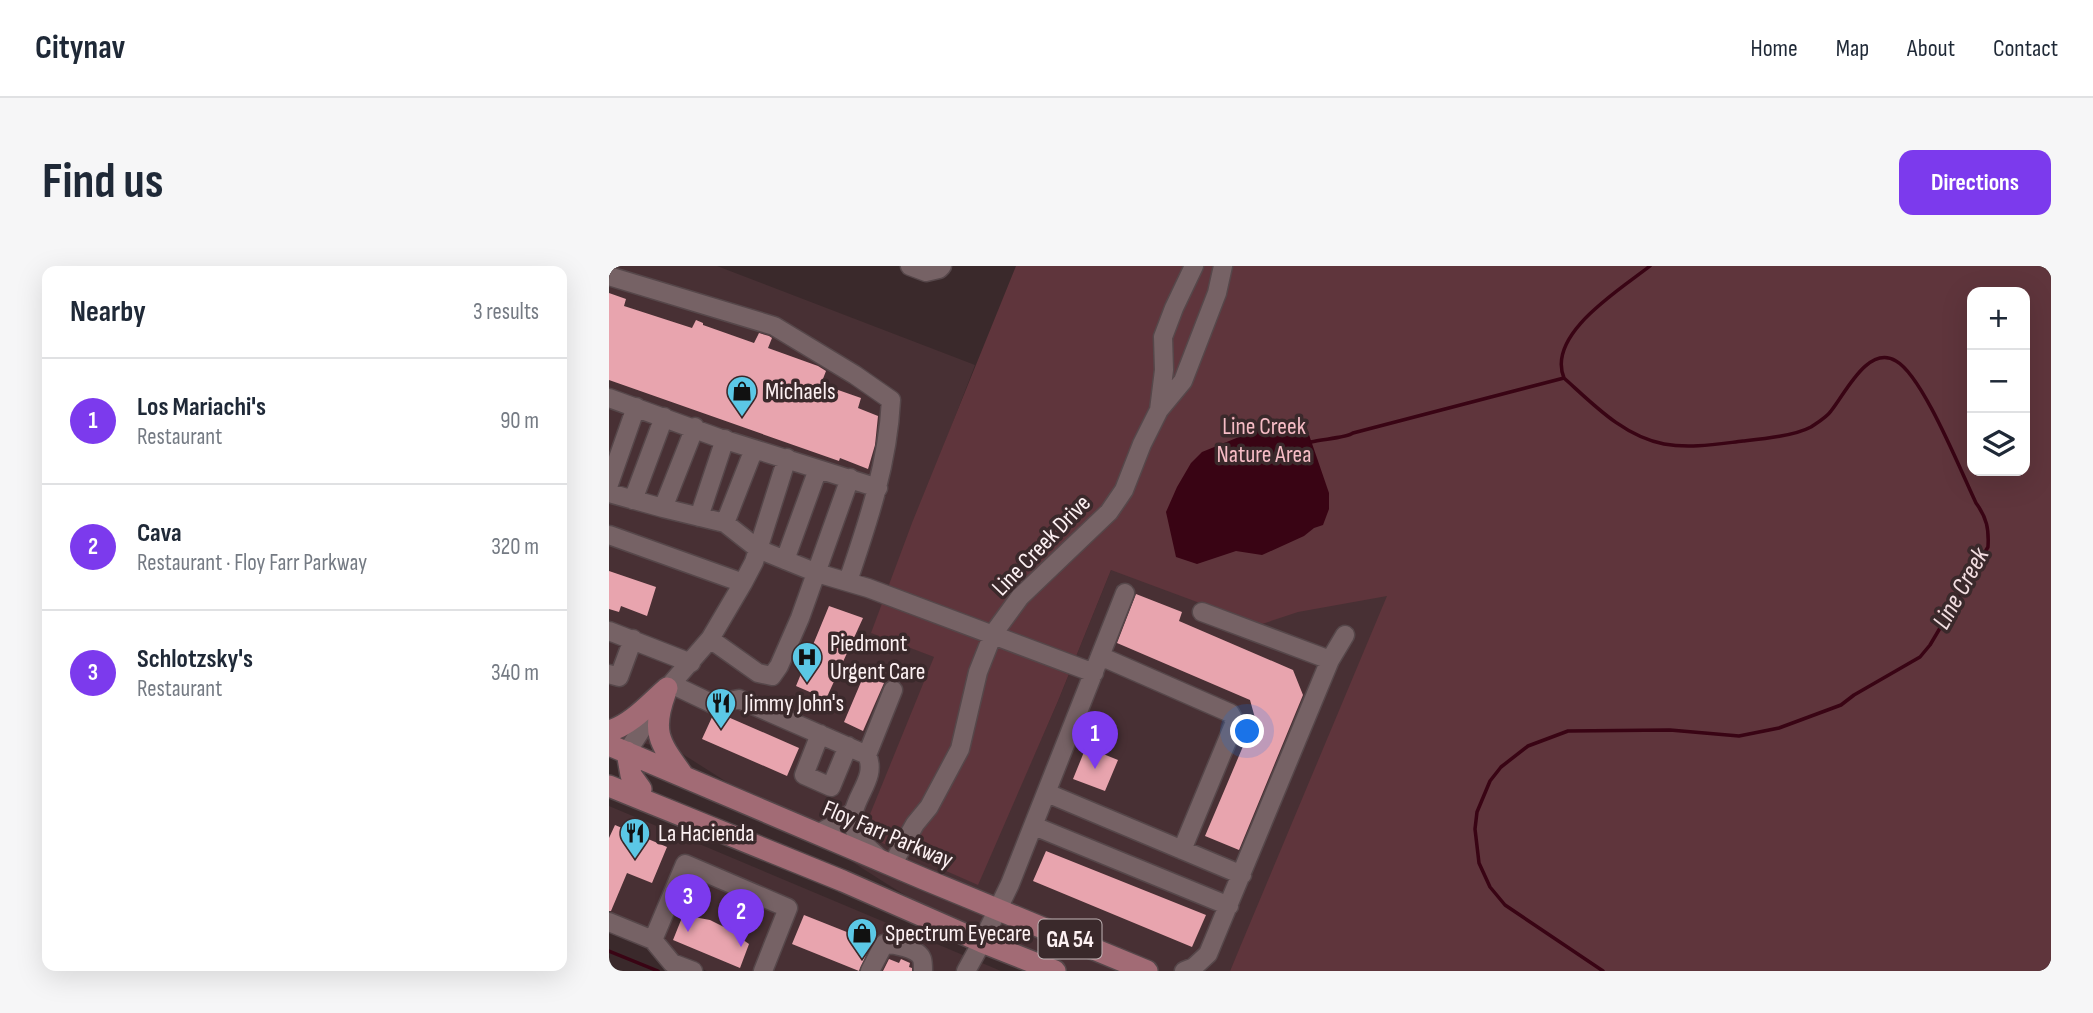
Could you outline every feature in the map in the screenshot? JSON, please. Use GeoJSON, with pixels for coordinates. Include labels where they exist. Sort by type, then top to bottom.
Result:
{"type":"FeatureCollection","features":[{"type":"Feature","properties":{"kind":"main road"},"geometry":{"type":"LineString","coordinates":[[609,731],[633,717],[668,689]]}},
{"type":"Feature","properties":{"kind":"main road"},"geometry":{"type":"LineString","coordinates":[[668,689],[661,707],[659,737],[664,751],[684,776]]}},
{"type":"Feature","properties":{"kind":"main road","name":"Floy Farr Parkway"},"geometry":{"type":"LineString","coordinates":[[615,752],[684,776],[1147,971]]}},
{"type":"Feature","properties":{"kind":"main road"},"geometry":{"type":"LineString","coordinates":[[615,752],[629,768],[636,792]]}},
{"type":"Feature","properties":{"kind":"main road","name":"GA 54"},"geometry":{"type":"LineString","coordinates":[[609,776],[636,792],[742,834],[769,851],[1055,971]]}},
{"type":"Feature","properties":{"kind":"main road","name":"GA 54"},"geometry":{"type":"LineString","coordinates":[[609,786],[636,792]]}},
{"type":"Feature","properties":{"kind":"street"},"geometry":{"type":"LineString","coordinates":[[910,266],[926,272],[941,266]]}},
{"type":"Feature","properties":{"kind":"street","name":"Line Creek Drive"},"geometry":{"type":"LineString","coordinates":[[1159,410],[1164,370],[1163,337],[1194,266]]}},
{"type":"Feature","properties":{"kind":"street","name":"Line Creek Drive"},"geometry":{"type":"LineString","coordinates":[[886,863],[929,807],[960,749],[978,672],[993,634],[1020,597],[1109,512],[1124,490],[1159,410],[1183,381],[1217,293],[1223,266]]}},
{"type":"Feature","properties":{"kind":"street"},"geometry":{"type":"LineString","coordinates":[[609,276],[774,326],[855,374],[891,400],[890,422],[874,506],[848,581]]}},
{"type":"Feature","properties":{"kind":"street"},"geometry":{"type":"LineString","coordinates":[[609,398],[754,449],[878,488]]}},
{"type":"Feature","properties":{"kind":"street"},"geometry":{"type":"LineString","coordinates":[[609,484],[636,407]]}},
{"type":"Feature","properties":{"kind":"street"},"geometry":{"type":"LineString","coordinates":[[633,500],[664,417]]}},
{"type":"Feature","properties":{"kind":"street"},"geometry":{"type":"LineString","coordinates":[[663,508],[695,427]]}},
{"type":"Feature","properties":{"kind":"street"},"geometry":{"type":"LineString","coordinates":[[699,517],[725,439]]}},
{"type":"Feature","properties":{"kind":"street"},"geometry":{"type":"LineString","coordinates":[[725,523],[754,449]]}},
{"type":"Feature","properties":{"kind":"street"},"geometry":{"type":"LineString","coordinates":[[615,752],[710,639],[743,583],[758,549],[787,458]]}},
{"type":"Feature","properties":{"kind":"street"},"geometry":{"type":"LineString","coordinates":[[785,560],[818,469]]}},
{"type":"Feature","properties":{"kind":"street"},"geometry":{"type":"LineString","coordinates":[[710,639],[758,673],[772,676],[779,666],[817,573],[850,478]]}},
{"type":"Feature","properties":{"kind":"street"},"geometry":{"type":"LineString","coordinates":[[609,493],[725,523],[758,549],[785,560],[1094,673]]}},
{"type":"Feature","properties":{"kind":"street"},"geometry":{"type":"LineString","coordinates":[[609,535],[743,583]]}},
{"type":"Feature","properties":{"kind":"street"},"geometry":{"type":"LineString","coordinates":[[966,971],[998,909],[1034,826],[1125,593]]}},
{"type":"Feature","properties":{"kind":"street"},"geometry":{"type":"LineString","coordinates":[[1202,612],[1330,660]]}},
{"type":"Feature","properties":{"kind":"street"},"geometry":{"type":"LineString","coordinates":[[609,631],[694,659]]}},
{"type":"Feature","properties":{"kind":"street"},"geometry":{"type":"LineString","coordinates":[[1184,971],[1209,962],[1229,906],[1330,660],[1345,635]]}},
{"type":"Feature","properties":{"kind":"street"},"geometry":{"type":"LineString","coordinates":[[609,674],[619,677],[633,639]]}},
{"type":"Feature","properties":{"kind":"street"},"geometry":{"type":"LineString","coordinates":[[1100,656],[1230,713],[1235,722],[1182,850]]}},
{"type":"Feature","properties":{"kind":"street"},"geometry":{"type":"LineString","coordinates":[[668,689],[713,704],[739,699],[867,755],[871,772],[853,812],[852,822],[856,834],[886,863]]}},
{"type":"Feature","properties":{"kind":"street"},"geometry":{"type":"LineString","coordinates":[[867,755],[893,690]]}},
{"type":"Feature","properties":{"kind":"street"},"geometry":{"type":"LineString","coordinates":[[820,734],[804,775],[831,787],[848,746]]}},
{"type":"Feature","properties":{"kind":"street"},"geometry":{"type":"LineString","coordinates":[[609,803],[618,796],[636,792]]}},
{"type":"Feature","properties":{"kind":"street"},"geometry":{"type":"LineString","coordinates":[[1047,793],[1242,874]]}},
{"type":"Feature","properties":{"kind":"street"},"geometry":{"type":"LineString","coordinates":[[819,833],[853,812]]}},
{"type":"Feature","properties":{"kind":"street"},"geometry":{"type":"LineString","coordinates":[[1034,826],[1229,906]]}},
{"type":"Feature","properties":{"kind":"street"},"geometry":{"type":"LineString","coordinates":[[653,940],[685,864],[788,908],[768,969]]}},
{"type":"Feature","properties":{"kind":"street"},"geometry":{"type":"LineString","coordinates":[[609,922],[653,940],[672,962],[692,971]]}},
{"type":"Feature","properties":{"kind":"street"},"geometry":{"type":"LineString","coordinates":[[978,971],[982,942]]}},
{"type":"Feature","properties":{"kind":"street"},"geometry":{"type":"LineString","coordinates":[[870,971],[884,944],[897,944],[918,954],[923,960],[923,971]]}},
{"type":"Feature","properties":{"kind":"shaded area"},"geometry":{"type":"Polygon","coordinates":[[[609,266],[717,266],[975,365],[872,633],[935,657],[977,884],[1058,701],[1111,570],[1397,591],[1230,971],[1059,971],[982,942],[681,753],[643,743],[609,728],[609,266]]]}},
{"type":"Feature","properties":{"kind":"shaded area"},"geometry":{"type":"Polygon","coordinates":[[[1284,421],[1306,426],[1329,493],[1329,509],[1323,525],[1262,555],[1236,551],[1197,564],[1176,557],[1166,512],[1191,463],[1202,452],[1284,421]]]}},
{"type":"Feature","properties":{"kind":"shaded area"},"geometry":{"type":"Polygon","coordinates":[[[609,806],[1001,971],[707,971],[609,930],[609,806]]]}},
{"type":"Feature","properties":{"kind":"green space","name":"Line Creek Nature Area"},"geometry":{"type":"Polygon","coordinates":[[[1016,266],[2051,266],[2051,971],[1230,971],[1387,596],[1298,612],[1259,625],[1111,570],[1058,701],[978,885],[862,834],[934,657],[871,633],[912,523],[1016,266]]]}},
{"type":"Feature","properties":{"kind":"building"},"geometry":{"type":"Polygon","coordinates":[[[609,293],[626,299],[624,306],[692,328],[696,320],[754,343],[759,333],[769,336],[772,338],[768,348],[826,371],[821,384],[861,398],[858,408],[878,416],[875,445],[868,469],[609,380],[609,293]]]}},
{"type":"Feature","properties":{"kind":"building"},"geometry":{"type":"Polygon","coordinates":[[[609,571],[656,587],[647,616],[621,606],[619,612],[609,609],[609,571]]]}},
{"type":"Feature","properties":{"kind":"building"},"geometry":{"type":"Polygon","coordinates":[[[1136,594],[1182,612],[1179,621],[1293,670],[1303,695],[1239,850],[1205,836],[1255,718],[1250,700],[1117,643],[1136,594]]]}},
{"type":"Feature","properties":{"kind":"building"},"geometry":{"type":"Polygon","coordinates":[[[829,606],[863,618],[826,699],[796,686],[829,606]]]}},
{"type":"Feature","properties":{"kind":"building"},"geometry":{"type":"Polygon","coordinates":[[[864,675],[884,683],[863,731],[844,722],[864,675]]]}},
{"type":"Feature","properties":{"kind":"building"},"geometry":{"type":"Polygon","coordinates":[[[721,714],[799,748],[787,776],[702,739],[713,715],[721,714]]]}},
{"type":"Feature","properties":{"kind":"building"},"geometry":{"type":"Polygon","coordinates":[[[1086,747],[1118,760],[1105,791],[1073,779],[1086,747]]]}},
{"type":"Feature","properties":{"kind":"building","name":"La Hacienda"},"geometry":{"type":"Polygon","coordinates":[[[615,825],[667,847],[652,883],[627,873],[609,911],[609,838],[615,825]]]}},
{"type":"Feature","properties":{"kind":"building"},"geometry":{"type":"Polygon","coordinates":[[[1046,851],[1206,915],[1192,947],[1033,881],[1046,851]]]}},
{"type":"Feature","properties":{"kind":"building"},"geometry":{"type":"Polygon","coordinates":[[[683,915],[710,920],[749,944],[740,968],[673,940],[683,915]]]}},
{"type":"Feature","properties":{"kind":"building"},"geometry":{"type":"Polygon","coordinates":[[[804,915],[872,942],[859,971],[792,944],[804,915]]]}},
{"type":"Feature","properties":{"kind":"building"},"geometry":{"type":"Polygon","coordinates":[[[889,959],[899,963],[901,959],[910,963],[912,971],[883,971],[889,959]]]}},
{"type":"Feature","properties":{"kind":"waterway","name":"Line Creek"},"geometry":{"type":"LineString","coordinates":[[1603,971],[1505,905],[1490,887],[1479,863],[1475,829],[1477,812],[1490,781],[1501,767],[1528,746],[1568,731],[1670,730],[1739,736],[1779,728],[1841,705],[1920,657],[1930,645],[1988,547],[1985,519],[1941,426],[1918,385],[1896,361],[1876,359],[1858,373],[1824,418],[1804,430],[1778,437],[1704,446],[1664,444],[1635,434],[1598,408],[1564,378],[1561,361],[1566,345],[1589,314],[1650,266]]}},
{"type":"Feature","properties":{"kind":"waterway"},"geometry":{"type":"LineString","coordinates":[[1311,442],[1345,436],[1564,378]]}},
{"type":"Feature","properties":{"kind":"waterway"},"geometry":{"type":"LineString","coordinates":[[609,951],[658,971]]}},
{"type":"Feature","properties":{"kind":"place","name":"Michaels"},"geometry":{"type":"Point","coordinates":[742,418]}},
{"type":"Feature","properties":{"kind":"place","name":"Piedmont Urgent Care"},"geometry":{"type":"Point","coordinates":[807,684]}},
{"type":"Feature","properties":{"kind":"place","name":"Jimmy John's"},"geometry":{"type":"Point","coordinates":[721,730]}},
{"type":"Feature","properties":{"kind":"place","name":"Los Mariachi's"},"geometry":{"type":"Point","coordinates":[1095,769]}},
{"type":"Feature","properties":{"kind":"place","name":"La Hacienda"},"geometry":{"type":"Point","coordinates":[635,860]}},
{"type":"Feature","properties":{"kind":"place","name":"Schlotzsky's"},"geometry":{"type":"Point","coordinates":[688,932]}},
{"type":"Feature","properties":{"kind":"place","name":"Cava"},"geometry":{"type":"Point","coordinates":[741,947]}},
{"type":"Feature","properties":{"kind":"place","name":"Spectrum Eyecare"},"geometry":{"type":"Point","coordinates":[862,960]}}]}
